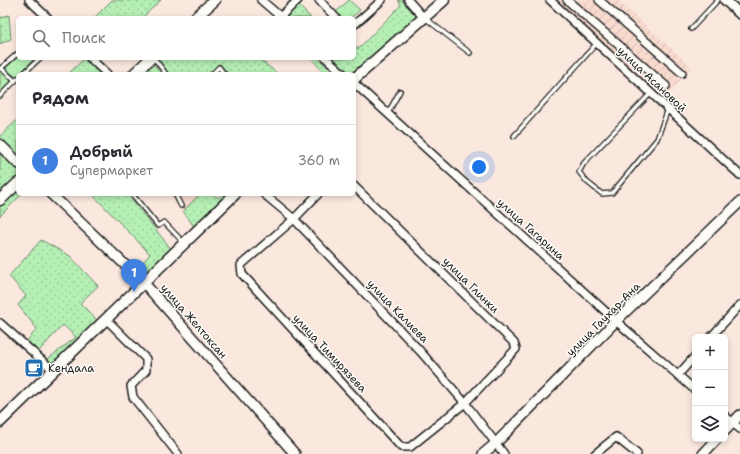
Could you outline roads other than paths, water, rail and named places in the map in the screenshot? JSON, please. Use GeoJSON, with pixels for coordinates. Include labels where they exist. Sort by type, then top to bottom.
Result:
{"type":"FeatureCollection","features":[{"type":"Feature","properties":{"kind":"main road"},"geometry":{"type":"LineString","coordinates":[[197,16],[215,0]]}},
{"type":"Feature","properties":{"kind":"main road"},"geometry":{"type":"LineString","coordinates":[[356,77],[444,0]]}},
{"type":"Feature","properties":{"kind":"main road"},"geometry":{"type":"LineString","coordinates":[[136,72],[150,60]]}},
{"type":"Feature","properties":{"kind":"main road"},"geometry":{"type":"LineString","coordinates":[[0,145],[16,161]]}},
{"type":"Feature","properties":{"kind":"main road"},"geometry":{"type":"LineString","coordinates":[[0,200],[16,185]]}},
{"type":"Feature","properties":{"kind":"main road"},"geometry":{"type":"LineString","coordinates":[[0,422],[107,320],[233,196]]}},
{"type":"Feature","properties":{"kind":"street"},"geometry":{"type":"LineString","coordinates":[[29,0],[46,16]]}},
{"type":"Feature","properties":{"kind":"street"},"geometry":{"type":"LineString","coordinates":[[261,0],[280,16]]}},
{"type":"Feature","properties":{"kind":"street"},"geometry":{"type":"LineString","coordinates":[[282,16],[298,0]]}},
{"type":"Feature","properties":{"kind":"street"},"geometry":{"type":"LineString","coordinates":[[319,0],[334,16]]}},
{"type":"Feature","properties":{"kind":"street"},"geometry":{"type":"LineString","coordinates":[[356,24],[382,0]]}},
{"type":"Feature","properties":{"kind":"street"},"geometry":{"type":"LineString","coordinates":[[408,0],[424,18]]}},
{"type":"Feature","properties":{"kind":"street"},"geometry":{"type":"LineString","coordinates":[[567,0],[666,86]]}},
{"type":"Feature","properties":{"kind":"street"},"geometry":{"type":"LineString","coordinates":[[599,0],[682,73]]}},
{"type":"Feature","properties":{"kind":"street"},"geometry":{"type":"LineString","coordinates":[[724,0],[740,14]]}},
{"type":"Feature","properties":{"kind":"street","name":"улица Асановой"},"geometry":{"type":"LineString","coordinates":[[553,1],[740,175]]}},
{"type":"Feature","properties":{"kind":"street"},"geometry":{"type":"LineString","coordinates":[[92,60],[105,72]]}},
{"type":"Feature","properties":{"kind":"street"},"geometry":{"type":"LineString","coordinates":[[328,60],[342,72]]}},
{"type":"Feature","properties":{"kind":"street","name":"улица Гагарина"},"geometry":{"type":"LineString","coordinates":[[356,85],[616,321],[692,387]]}},
{"type":"Feature","properties":{"kind":"street","name":"улица Глинки"},"geometry":{"type":"LineString","coordinates":[[356,188],[514,343],[516,349],[465,403]]}},
{"type":"Feature","properties":{"kind":"street","name":"улица Желтоксан"},"geometry":{"type":"LineString","coordinates":[[53,196],[144,283],[294,454]]}},
{"type":"Feature","properties":{"kind":"street","name":"улица Калиева"},"geometry":{"type":"LineString","coordinates":[[266,196],[294,219],[420,351],[465,403],[504,454]]}},
{"type":"Feature","properties":{"kind":"street"},"geometry":{"type":"LineString","coordinates":[[294,219],[316,196]]}},
{"type":"Feature","properties":{"kind":"street","name":"улица Гаухар-Ана"},"geometry":{"type":"LineString","coordinates":[[484,454],[616,321],[740,202]]}},
{"type":"Feature","properties":{"kind":"street","name":"улица Тимирязева"},"geometry":{"type":"LineString","coordinates":[[294,219],[240,265],[242,274],[401,447],[410,447],[465,403]]}},
{"type":"Feature","properties":{"kind":"street"},"geometry":{"type":"LineString","coordinates":[[715,334],[740,305]]}},
{"type":"Feature","properties":{"kind":"street"},"geometry":{"type":"LineString","coordinates":[[107,320],[146,359],[146,370],[130,386],[133,398],[178,454]]}},
{"type":"Feature","properties":{"kind":"street"},"geometry":{"type":"LineString","coordinates":[[0,323],[54,371]]}},
{"type":"Feature","properties":{"kind":"street"},"geometry":{"type":"LineString","coordinates":[[678,375],[692,359]]}},
{"type":"Feature","properties":{"kind":"street"},"geometry":{"type":"LineString","coordinates":[[728,428],[740,415]]}},
{"type":"Feature","properties":{"kind":"street"},"geometry":{"type":"LineString","coordinates":[[728,419],[740,429]]}},
{"type":"Feature","properties":{"kind":"street"},"geometry":{"type":"LineString","coordinates":[[595,454],[616,437],[637,454]]}},
{"type":"Feature","properties":{"kind":"street"},"geometry":{"type":"LineString","coordinates":[[703,454],[714,442]]}},
{"type":"Feature","properties":{"kind":"lane"},"geometry":{"type":"LineString","coordinates":[[691,29],[718,0]]}},
{"type":"Feature","properties":{"kind":"lane"},"geometry":{"type":"LineString","coordinates":[[424,18],[470,53]]}},
{"type":"Feature","properties":{"kind":"lane"},"geometry":{"type":"LineString","coordinates":[[514,136],[597,43]]}},
{"type":"Feature","properties":{"kind":"lane"},"geometry":{"type":"LineString","coordinates":[[16,55],[1,69],[16,79]]}},
{"type":"Feature","properties":{"kind":"lane"},"geometry":{"type":"LineString","coordinates":[[25,72],[37,60]]}},
{"type":"Feature","properties":{"kind":"lane"},"geometry":{"type":"LineString","coordinates":[[154,60],[164,72]]}},
{"type":"Feature","properties":{"kind":"lane"},"geometry":{"type":"LineString","coordinates":[[214,72],[219,67],[223,72]]}},
{"type":"Feature","properties":{"kind":"lane"},"geometry":{"type":"LineString","coordinates":[[0,96],[16,81]]}},
{"type":"Feature","properties":{"kind":"lane"},"geometry":{"type":"LineString","coordinates":[[388,114],[400,91]]}},
{"type":"Feature","properties":{"kind":"lane"},"geometry":{"type":"LineString","coordinates":[[651,93],[584,163],[579,172],[587,182],[602,194],[612,193],[658,139],[668,109]]}},
{"type":"Feature","properties":{"kind":"lane"},"geometry":{"type":"LineString","coordinates":[[134,196],[158,226],[164,222],[184,244]]}},
{"type":"Feature","properties":{"kind":"lane"},"geometry":{"type":"LineString","coordinates":[[176,196],[181,206]]}},
{"type":"Feature","properties":{"kind":"place","name":"Добрый"},"geometry":{"type":"Point","coordinates":[134,292]}},
{"type":"Feature","properties":{"kind":"place","name":"Кендала"},"geometry":{"type":"Point","coordinates":[34,368]}}]}
